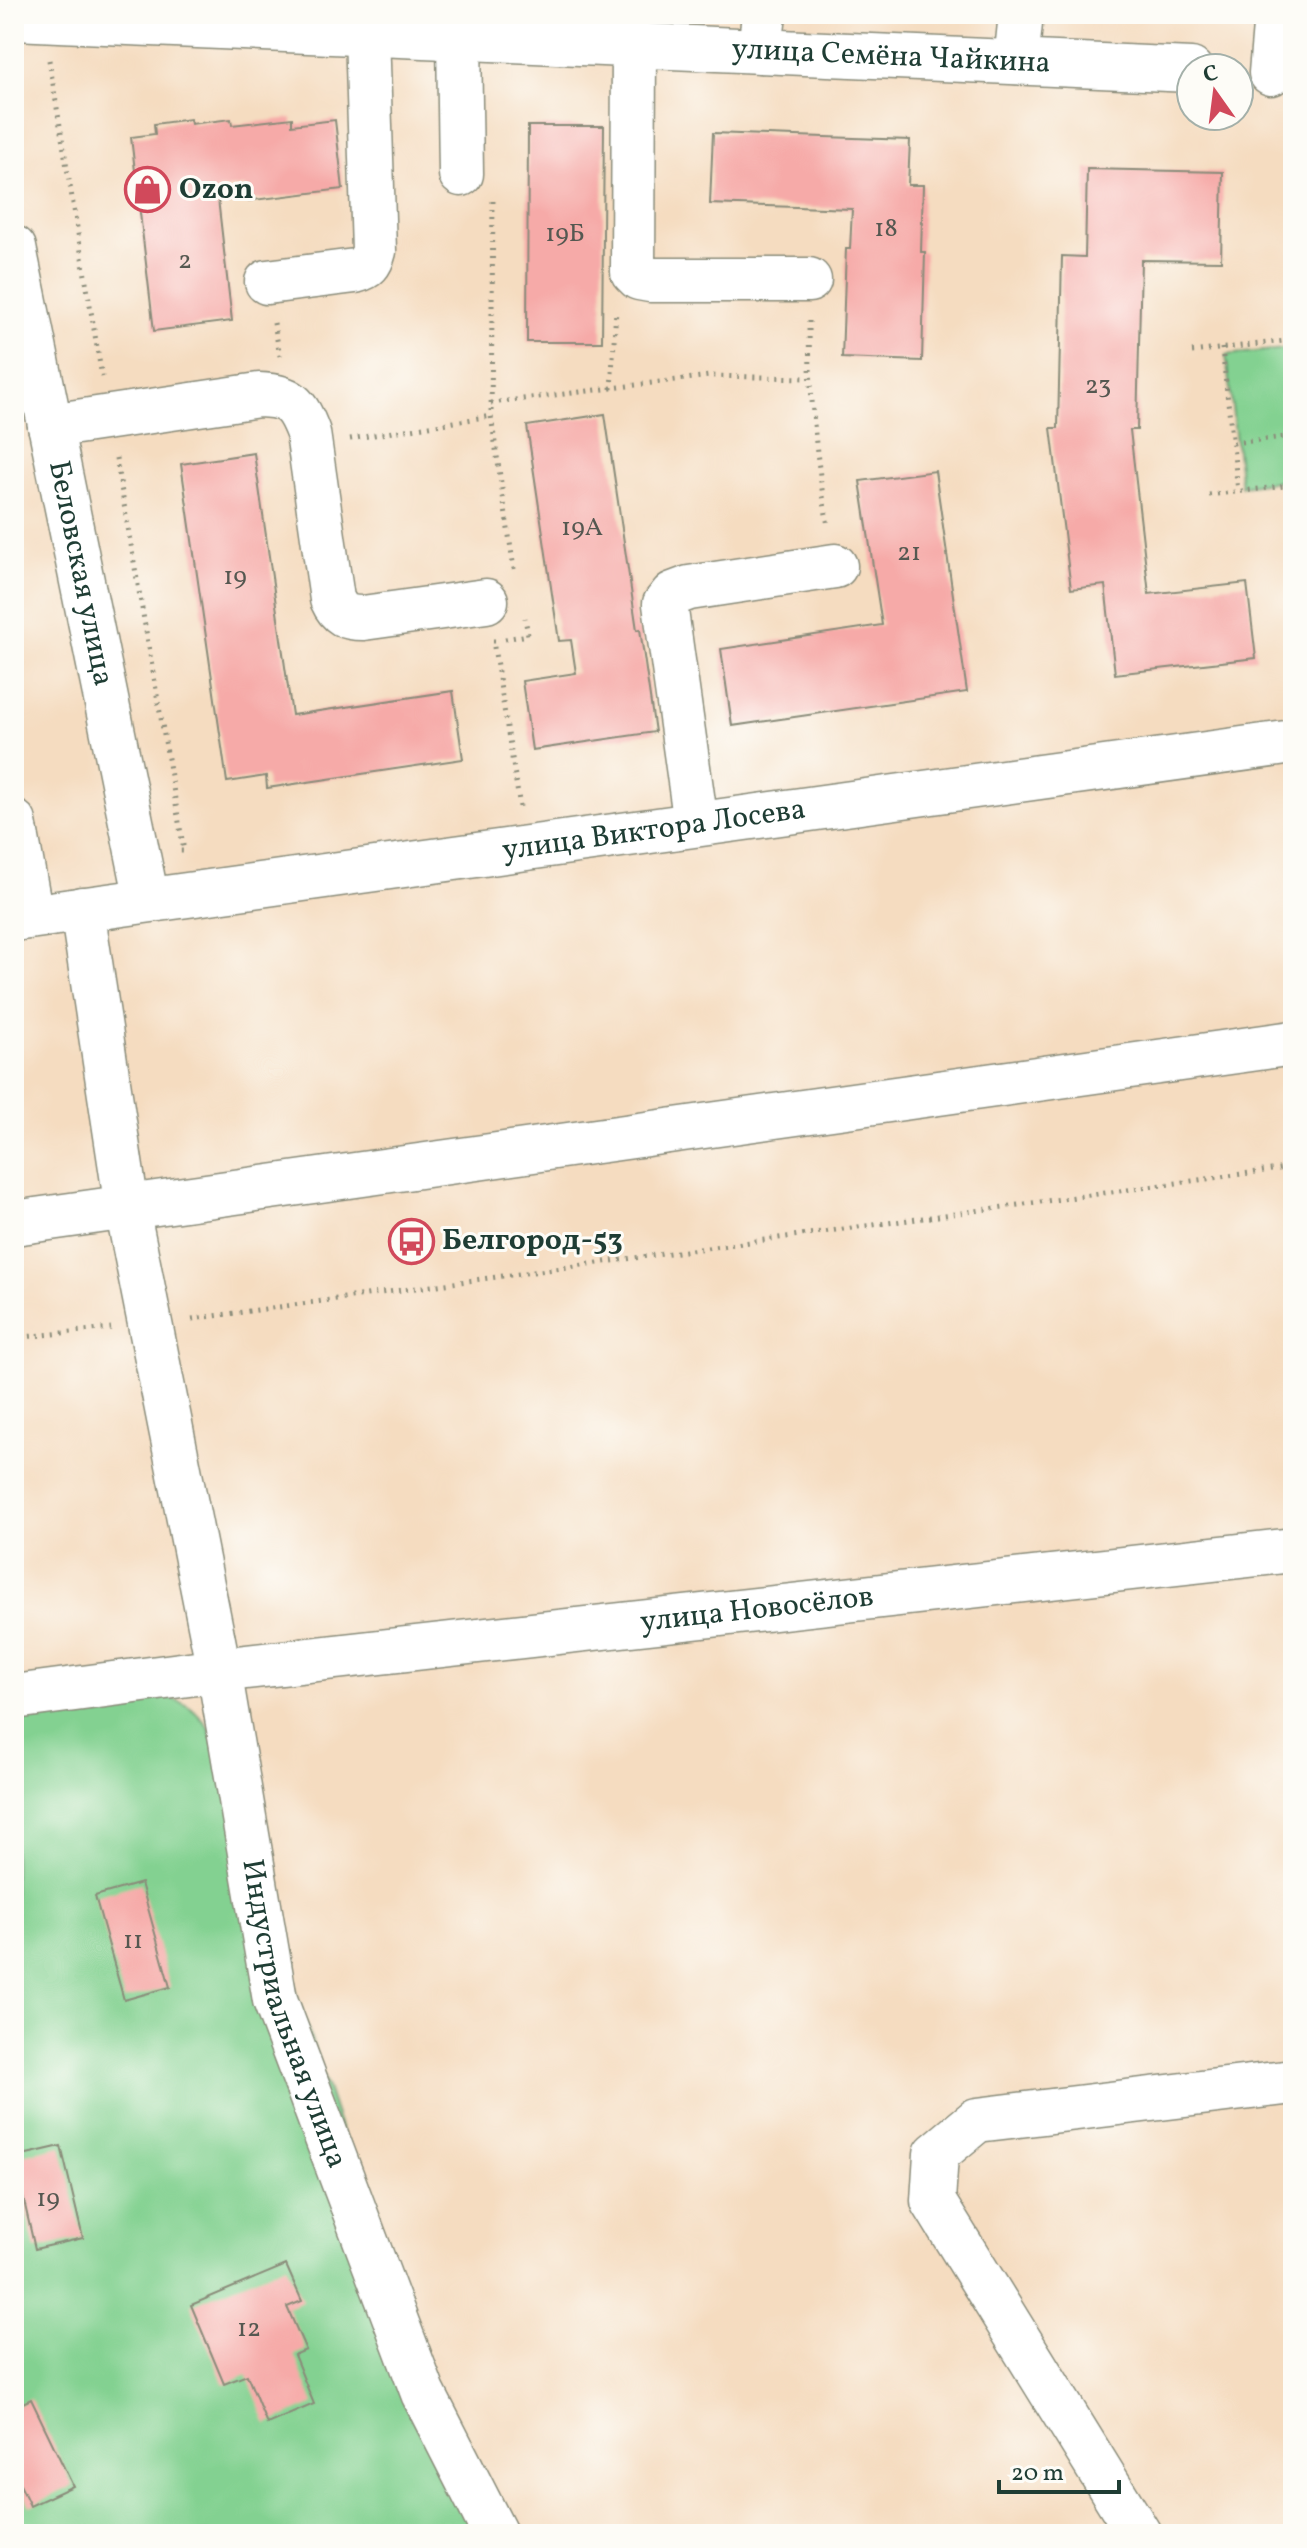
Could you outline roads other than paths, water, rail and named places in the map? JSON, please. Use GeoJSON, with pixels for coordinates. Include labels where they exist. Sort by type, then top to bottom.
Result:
{"type":"FeatureCollection","features":[{"type":"Feature","properties":{"kind":"street"},"geometry":{"type":"LineString","coordinates":[[1016,62],[1021,14]]}},
{"type":"Feature","properties":{"kind":"street"},"geometry":{"type":"LineString","coordinates":[[1268,73],[1276,14]]}},
{"type":"Feature","properties":{"kind":"street","name":"улица Семёна Чайкина"},"geometry":{"type":"LineString","coordinates":[[14,18],[250,21],[367,33],[460,26],[634,45],[762,32],[1016,62],[1175,69]]}},
{"type":"Feature","properties":{"kind":"street"},"geometry":{"type":"LineString","coordinates":[[460,26],[477,181]]}},
{"type":"Feature","properties":{"kind":"street"},"geometry":{"type":"LineString","coordinates":[[267,282],[355,271],[365,268],[372,260],[367,33]]}},
{"type":"Feature","properties":{"kind":"street"},"geometry":{"type":"LineString","coordinates":[[634,45],[633,272],[639,278],[809,280]]}},
{"type":"Feature","properties":{"kind":"street","name":"Беловская улица"},"geometry":{"type":"LineString","coordinates":[[14,248],[147,900]]}},
{"type":"Feature","properties":{"kind":"street"},"geometry":{"type":"LineString","coordinates":[[50,426],[276,395],[293,403],[302,416],[310,445],[336,609],[347,618],[363,618],[509,597]]}},
{"type":"Feature","properties":{"kind":"street"},"geometry":{"type":"LineString","coordinates":[[696,824],[665,604],[673,594],[689,588],[835,566]]}},
{"type":"Feature","properties":{"kind":"street","name":"улица Виктора Лосева"},"geometry":{"type":"LineString","coordinates":[[23,917],[1293,742]]}},
{"type":"Feature","properties":{"kind":"street"},"geometry":{"type":"LineString","coordinates":[[14,822],[23,917]]}},
{"type":"Feature","properties":{"kind":"street","name":"Индустриальная улица"},"geometry":{"type":"LineString","coordinates":[[82,909],[127,1208],[219,1670],[275,2000],[423,2393],[495,2534]]}},
{"type":"Feature","properties":{"kind":"street"},"geometry":{"type":"LineString","coordinates":[[14,1223],[1293,1043]]}},
{"type":"Feature","properties":{"kind":"street","name":"улица Новосёлов"},"geometry":{"type":"LineString","coordinates":[[219,1670],[1293,1550]]}},
{"type":"Feature","properties":{"kind":"street"},"geometry":{"type":"LineString","coordinates":[[14,1697],[219,1670]]}},
{"type":"Feature","properties":{"kind":"street"},"geometry":{"type":"LineString","coordinates":[[1139,2534],[933,2201],[936,2154],[977,2120],[1293,2082]]}},
{"type":"Feature","properties":{"kind":"place","name":"Ozon"},"geometry":{"type":"Point","coordinates":[148,190]}},
{"type":"Feature","properties":{"kind":"place","name":"Белгород-53"},"geometry":{"type":"Point","coordinates":[411,1241]}}]}
